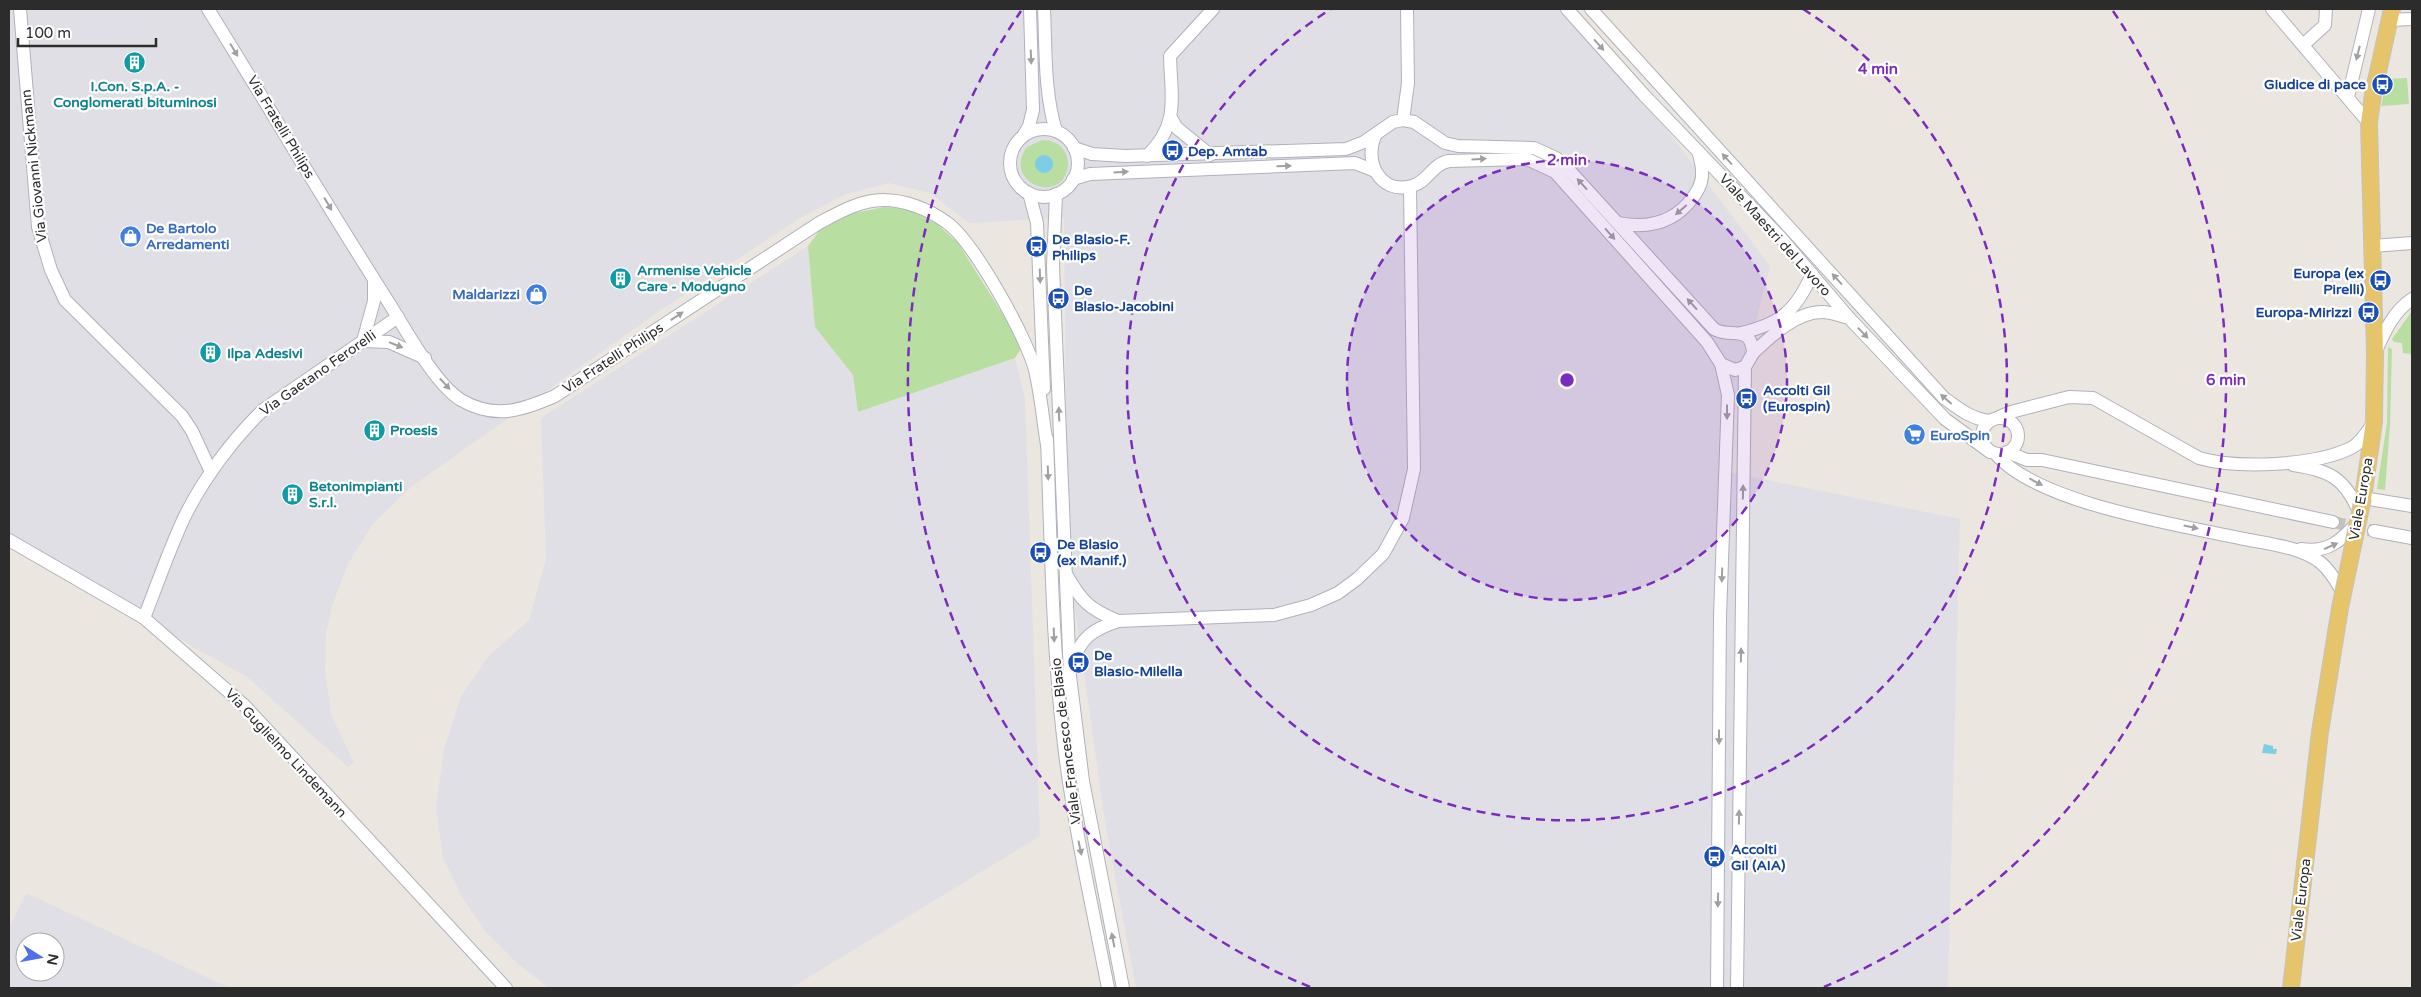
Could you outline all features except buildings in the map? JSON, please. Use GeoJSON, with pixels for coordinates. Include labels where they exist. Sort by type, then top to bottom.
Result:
{"type":"FeatureCollection","features":[{"type":"Feature","properties":{"kind":"main road","name":"Viale Europa"},"geometry":{"type":"LineString","coordinates":[[2290,988],[2320,732],[2374,422],[2375,354],[2369,122],[2373,94],[2391,14]]}},
{"type":"Feature","properties":{"kind":"street","name":"Via Giovanni Nickmann"},"geometry":{"type":"LineString","coordinates":[[20,9],[38,227],[51,270],[65,300],[182,416],[192,431],[211,472]]}},
{"type":"Feature","properties":{"kind":"street","name":"Via Fratelli Philips"},"geometry":{"type":"LineString","coordinates":[[208,9],[398,317],[441,380],[460,399],[472,405],[505,412],[527,409],[555,396],[819,223],[852,206],[882,200],[909,203],[947,222],[963,237],[1012,317],[1034,370],[1047,446]]}},
{"type":"Feature","properties":{"kind":"street"},"geometry":{"type":"LineString","coordinates":[[1023,136],[1034,130],[1045,129],[1056,131],[1069,141],[1074,148],[1077,163],[1073,179],[1066,188],[1056,194],[1047,196],[1028,193],[1014,180],[1011,171],[1012,151],[1029,126],[1033,110],[1030,9]]}},
{"type":"Feature","properties":{"kind":"street"},"geometry":{"type":"LineString","coordinates":[[1044,9],[1047,86],[1051,114],[1056,131]]}},
{"type":"Feature","properties":{"kind":"street"},"geometry":{"type":"LineString","coordinates":[[1147,156],[1159,144],[1168,129],[1171,118],[1170,56],[1213,9]]}},
{"type":"Feature","properties":{"kind":"street"},"geometry":{"type":"LineString","coordinates":[[1403,120],[1408,83],[1406,9]]}},
{"type":"Feature","properties":{"kind":"street","name":"Viale Maestri del Lavoro"},"geometry":{"type":"LineString","coordinates":[[1567,9],[1812,274],[1849,318],[1945,420],[1964,435],[1998,453]]}},
{"type":"Feature","properties":{"kind":"street","name":"Viale Maestri del Lavoro"},"geometry":{"type":"LineString","coordinates":[[1591,9],[1944,398],[1964,413],[1976,419],[1994,419]]}},
{"type":"Feature","properties":{"kind":"street"},"geometry":{"type":"LineString","coordinates":[[2272,9],[2369,122]]}},
{"type":"Feature","properties":{"kind":"street"},"geometry":{"type":"LineString","coordinates":[[2303,45],[2325,25],[2326,9]]}},
{"type":"Feature","properties":{"kind":"street"},"geometry":{"type":"LineString","coordinates":[[2348,97],[2369,9]]}},
{"type":"Feature","properties":{"kind":"street"},"geometry":{"type":"LineString","coordinates":[[2391,14],[2412,18]]}},
{"type":"Feature","properties":{"kind":"street"},"geometry":{"type":"LineString","coordinates":[[1171,118],[1177,128],[1210,155]]}},
{"type":"Feature","properties":{"kind":"street"},"geometry":{"type":"LineString","coordinates":[[1074,148],[1092,154],[1147,156],[1346,149],[1376,134],[1393,122],[1403,120],[1414,122],[1445,143],[1458,146],[1519,146],[1534,148],[1556,158],[1569,170],[1714,329],[1720,333],[1735,333],[1750,340],[1753,353]]}},
{"type":"Feature","properties":{"kind":"street"},"geometry":{"type":"LineString","coordinates":[[1375,171],[1370,152],[1376,134]]}},
{"type":"Feature","properties":{"kind":"street"},"geometry":{"type":"LineString","coordinates":[[1431,134],[1437,152],[1433,170]]}},
{"type":"Feature","properties":{"kind":"street"},"geometry":{"type":"LineString","coordinates":[[1618,223],[1636,227],[1650,226],[1667,221],[1678,214],[1689,204],[1699,188],[1702,172],[1698,151]]}},
{"type":"Feature","properties":{"kind":"street"},"geometry":{"type":"LineString","coordinates":[[1073,179],[1090,174],[1355,163],[1375,171],[1390,184],[1410,187],[1427,178],[1440,162],[1509,158],[1527,159],[1555,172],[1718,359],[1735,370],[1745,366]]}},
{"type":"Feature","properties":{"kind":"street"},"geometry":{"type":"LineString","coordinates":[[1070,676],[1078,646],[1084,638],[1098,628],[1118,621],[1274,615],[1294,610],[1338,593],[1372,567],[1383,554],[1403,518],[1414,470],[1410,187]]}},
{"type":"Feature","properties":{"kind":"street","name":"Viale Francesco de Blasio"},"geometry":{"type":"LineString","coordinates":[[1028,193],[1037,223],[1054,646],[1063,735],[1076,826],[1108,988]]}},
{"type":"Feature","properties":{"kind":"street","name":"Viale Francesco de Blasio"},"geometry":{"type":"LineString","coordinates":[[1056,194],[1053,266],[1070,676],[1083,781],[1123,988]]}},
{"type":"Feature","properties":{"kind":"street"},"geometry":{"type":"LineString","coordinates":[[2372,246],[2412,243]]}},
{"type":"Feature","properties":{"kind":"street"},"geometry":{"type":"LineString","coordinates":[[1717,988],[1720,616],[1728,395],[1718,359],[1718,340],[1735,333],[1773,323],[1790,312],[1806,290],[1812,274]]}},
{"type":"Feature","properties":{"kind":"street"},"geometry":{"type":"LineString","coordinates":[[373,278],[374,301],[363,341],[389,342],[426,359]]}},
{"type":"Feature","properties":{"kind":"street"},"geometry":{"type":"LineString","coordinates":[[2375,354],[2386,327],[2395,315],[2412,299]]}},
{"type":"Feature","properties":{"kind":"street"},"geometry":{"type":"LineString","coordinates":[[1737,988],[1745,366],[1753,353],[1773,336],[1808,314],[1824,312],[1849,318]]}},
{"type":"Feature","properties":{"kind":"street","name":"Via Gaetano Ferorelli"},"geometry":{"type":"LineString","coordinates":[[144,618],[184,518],[211,472],[246,426],[263,410],[398,317]]}},
{"type":"Feature","properties":{"kind":"street"},"geometry":{"type":"LineString","coordinates":[[2342,601],[2331,573],[2321,562],[2307,555],[2266,543],[2119,511],[2063,495],[2003,463],[1998,453],[1982,438],[1982,432],[1994,419],[2011,412],[2069,397],[2093,398],[2198,458],[2216,463],[2279,463],[2327,456],[2352,448],[2374,422]]}},
{"type":"Feature","properties":{"kind":"street"},"geometry":{"type":"LineString","coordinates":[[1994,419],[2012,422],[2017,429],[2017,442],[2025,450],[2042,460]]}},
{"type":"Feature","properties":{"kind":"street"},"geometry":{"type":"LineString","coordinates":[[1998,453],[2017,442]]}},
{"type":"Feature","properties":{"kind":"street"},"geometry":{"type":"LineString","coordinates":[[1998,453],[2027,460],[2042,460],[2334,522]]}},
{"type":"Feature","properties":{"kind":"street"},"geometry":{"type":"LineString","coordinates":[[2279,463],[2318,469],[2332,475],[2343,483],[2360,511]]}},
{"type":"Feature","properties":{"kind":"street"},"geometry":{"type":"LineString","coordinates":[[2266,543],[2322,550],[2336,545],[2360,511],[2412,506]]}},
{"type":"Feature","properties":{"kind":"street"},"geometry":{"type":"LineString","coordinates":[[2374,531],[2412,538]]}},
{"type":"Feature","properties":{"kind":"street","name":"Via Guglielmo Lindemann"},"geometry":{"type":"LineString","coordinates":[[9,540],[144,618],[245,706],[506,988]]}},
{"type":"Feature","properties":{"kind":"street"},"geometry":{"type":"LineString","coordinates":[[1065,572],[1077,594],[1088,606],[1118,621]]}},
{"type":"Feature","properties":{"kind":"shaded area"},"geometry":{"type":"Polygon","coordinates":[[[9,9],[1560,9],[1654,113],[1770,266],[1718,470],[1960,519],[1948,988],[1136,988],[1105,822],[1067,553],[1064,218],[969,223],[930,193],[889,183],[846,194],[800,218],[661,310],[411,487],[373,524],[348,564],[333,603],[326,634],[325,671],[331,714],[354,763],[348,767],[246,676],[196,649],[9,533],[9,9]]]}},
{"type":"Feature","properties":{"kind":"shaded area"},"geometry":{"type":"Polygon","coordinates":[[[808,246],[815,327],[853,375],[858,412],[1015,358],[1025,398],[1040,836],[791,988],[549,988],[518,964],[486,932],[462,897],[443,858],[436,806],[444,749],[461,696],[489,656],[529,620],[546,559],[541,418],[808,246]]]}},
{"type":"Feature","properties":{"kind":"shaded area"},"geometry":{"type":"Polygon","coordinates":[[[26,893],[230,988],[9,988],[9,928],[26,893]]]}},
{"type":"Feature","properties":{"kind":"green space"},"geometry":{"type":"Polygon","coordinates":[[[2407,78],[2409,104],[2381,106],[2387,79],[2407,78]]]}},
{"type":"Feature","properties":{"kind":"green space"},"geometry":{"type":"Polygon","coordinates":[[[1042,140],[1058,144],[1063,149],[1067,158],[1067,171],[1061,181],[1053,186],[1043,187],[1034,184],[1026,178],[1021,169],[1021,159],[1027,147],[1042,140]]]}},
{"type":"Feature","properties":{"kind":"green space"},"geometry":{"type":"Polygon","coordinates":[[[884,207],[907,209],[937,224],[958,243],[1020,342],[1020,350],[1015,358],[858,412],[853,375],[815,327],[808,246],[822,227],[845,215],[884,207]]]}},
{"type":"Feature","properties":{"kind":"green space"},"geometry":{"type":"Polygon","coordinates":[[[2412,311],[2412,354],[2403,353],[2402,343],[2394,342],[2392,339],[2412,311]]]}},
{"type":"Feature","properties":{"kind":"green space"},"geometry":{"type":"Polygon","coordinates":[[[2388,347],[2392,349],[2390,425],[2385,490],[2377,489],[2387,423],[2388,347]]]}},
{"type":"Feature","properties":{"kind":"water"},"geometry":{"type":"Polygon","coordinates":[[[1044,155],[1050,158],[1053,164],[1050,170],[1044,173],[1038,170],[1035,164],[1038,158],[1044,155]]]}},
{"type":"Feature","properties":{"kind":"water"},"geometry":{"type":"Polygon","coordinates":[[[2264,744],[2277,749],[2276,754],[2262,753],[2264,744]]]}},
{"type":"Feature","properties":{"kind":"tunnel"},"geometry":{"type":"LineString","coordinates":[[2333,522],[2374,531]]}},
{"type":"Feature","properties":{"kind":"place","name":"I.Con. S.p.A. - Conglomerati bituminosi"},"geometry":{"type":"Point","coordinates":[135,63]}},
{"type":"Feature","properties":{"kind":"place","name":"Giudice di pace"},"geometry":{"type":"Point","coordinates":[2382,84]}},
{"type":"Feature","properties":{"kind":"place","name":"Dep. Amtab"},"geometry":{"type":"Point","coordinates":[1172,151]}},
{"type":"Feature","properties":{"kind":"place","name":"De Bartolo Arredamenti"},"geometry":{"type":"Point","coordinates":[130,236]}},
{"type":"Feature","properties":{"kind":"place","name":"De Blasio-F. Philips"},"geometry":{"type":"Point","coordinates":[1036,247]}},
{"type":"Feature","properties":{"kind":"place","name":"Armenise Vehicle Care - Modugno"},"geometry":{"type":"Point","coordinates":[621,278]}},
{"type":"Feature","properties":{"kind":"place","name":"Europa (ex Pirelli)"},"geometry":{"type":"Point","coordinates":[2380,281]}},
{"type":"Feature","properties":{"kind":"place","name":"Maldarizzi"},"geometry":{"type":"Point","coordinates":[536,294]}},
{"type":"Feature","properties":{"kind":"place","name":"De Blasio-Jacobini"},"geometry":{"type":"Point","coordinates":[1058,298]}},
{"type":"Feature","properties":{"kind":"place","name":"Europa-Mirizzi"},"geometry":{"type":"Point","coordinates":[2368,312]}},
{"type":"Feature","properties":{"kind":"place","name":"Ilpa Adesivi"},"geometry":{"type":"Point","coordinates":[211,353]}},
{"type":"Feature","properties":{"kind":"place","name":"Accolti Gil (Eurospin)"},"geometry":{"type":"Point","coordinates":[1747,398]}},
{"type":"Feature","properties":{"kind":"place","name":"Proesis"},"geometry":{"type":"Point","coordinates":[374,430]}},
{"type":"Feature","properties":{"kind":"place","name":"EuroSpin"},"geometry":{"type":"Point","coordinates":[1914,435]}},
{"type":"Feature","properties":{"kind":"place","name":"Betonimpianti S.r.l."},"geometry":{"type":"Point","coordinates":[293,494]}},
{"type":"Feature","properties":{"kind":"place","name":"De Blasio (ex Manif.)"},"geometry":{"type":"Point","coordinates":[1041,552]}},
{"type":"Feature","properties":{"kind":"place","name":"De Blasio-Milella"},"geometry":{"type":"Point","coordinates":[1078,663]}},
{"type":"Feature","properties":{"kind":"place","name":"Accolti Gil (AIA)"},"geometry":{"type":"Point","coordinates":[1715,857]}}]}
